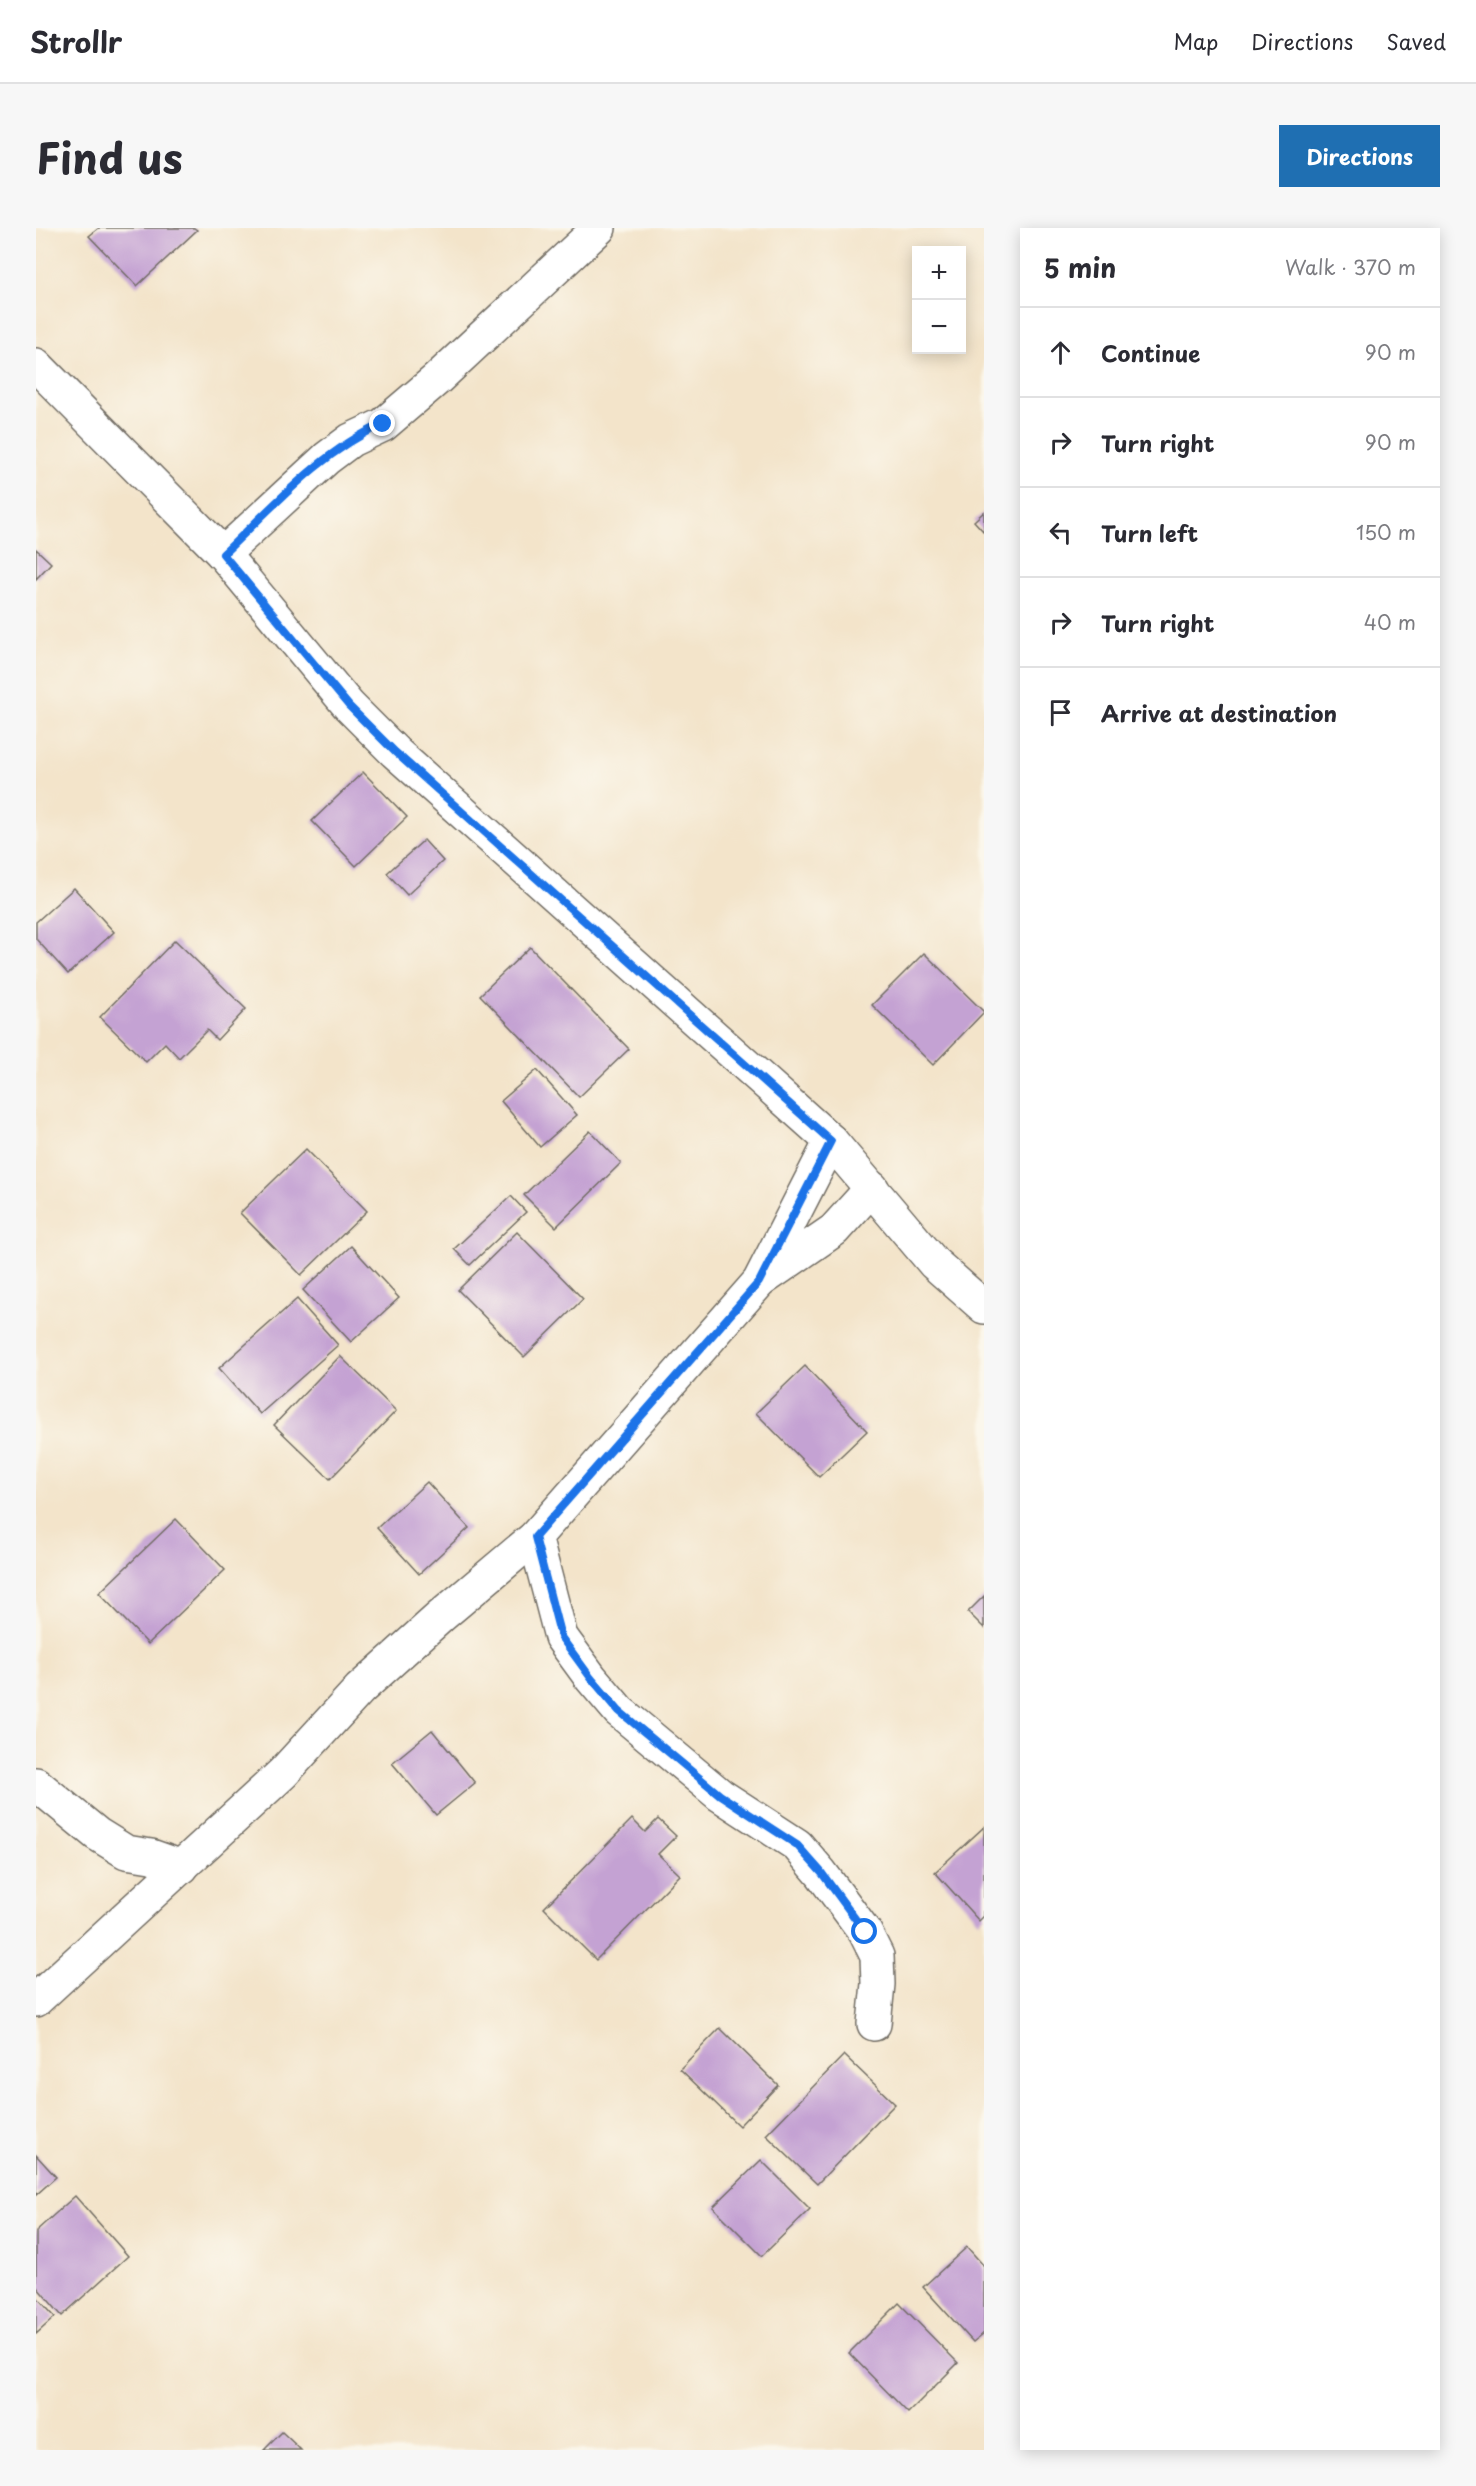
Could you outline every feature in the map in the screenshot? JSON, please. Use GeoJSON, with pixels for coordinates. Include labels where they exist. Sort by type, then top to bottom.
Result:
{"type":"FeatureCollection","features":[{"type":"Feature","properties":{"kind":"street"},"geometry":{"type":"LineString","coordinates":[[223,554],[327,458],[351,440],[383,424],[437,379],[599,228]]}},
{"type":"Feature","properties":{"kind":"street"},"geometry":{"type":"LineString","coordinates":[[36,365],[223,554],[349,706],[395,752],[831,1141],[934,1263],[984,1307]]}},
{"type":"Feature","properties":{"kind":"street"},"geometry":{"type":"LineString","coordinates":[[759,1282],[831,1141]]}},
{"type":"Feature","properties":{"kind":"street"},"geometry":{"type":"LineString","coordinates":[[36,2000],[283,1773],[360,1689],[440,1617],[535,1537],[759,1282],[834,1230],[872,1188]]}},
{"type":"Feature","properties":{"kind":"street"},"geometry":{"type":"LineString","coordinates":[[535,1537],[561,1637],[591,1678],[619,1711],[720,1795],[797,1845],[821,1872],[865,1932],[877,1956],[878,1984],[874,2024]]}},
{"type":"Feature","properties":{"kind":"street"},"geometry":{"type":"LineString","coordinates":[[36,1784],[97,1834],[126,1852],[151,1856],[182,1867]]}},
{"type":"Feature","properties":{"kind":"building"},"geometry":{"type":"Polygon","coordinates":[[[99,228],[194,228],[197,230],[137,286],[89,236],[99,228]]]}},
{"type":"Feature","properties":{"kind":"building"},"geometry":{"type":"Polygon","coordinates":[[[984,512],[984,532],[974,521],[984,512]]]}},
{"type":"Feature","properties":{"kind":"building"},"geometry":{"type":"Polygon","coordinates":[[[36,549],[51,563],[36,579],[36,549]]]}},
{"type":"Feature","properties":{"kind":"building"},"geometry":{"type":"Polygon","coordinates":[[[363,772],[407,817],[356,866],[312,821],[363,772]]]}},
{"type":"Feature","properties":{"kind":"building"},"geometry":{"type":"Polygon","coordinates":[[[424,840],[443,861],[407,895],[387,873],[424,840]]]}},
{"type":"Feature","properties":{"kind":"building"},"geometry":{"type":"Polygon","coordinates":[[[74,888],[114,932],[68,974],[36,939],[36,922],[74,888]]]}},
{"type":"Feature","properties":{"kind":"building"},"geometry":{"type":"Polygon","coordinates":[[[175,940],[246,1009],[217,1040],[207,1030],[179,1058],[165,1043],[146,1062],[100,1017],[175,940]]]}},
{"type":"Feature","properties":{"kind":"building"},"geometry":{"type":"Polygon","coordinates":[[[530,947],[629,1049],[579,1097],[480,995],[530,947]]]}},
{"type":"Feature","properties":{"kind":"building"},"geometry":{"type":"Polygon","coordinates":[[[924,953],[984,1012],[933,1065],[872,1005],[924,953]]]}},
{"type":"Feature","properties":{"kind":"building"},"geometry":{"type":"Polygon","coordinates":[[[537,1070],[577,1115],[540,1147],[501,1101],[537,1070]]]}},
{"type":"Feature","properties":{"kind":"building"},"geometry":{"type":"Polygon","coordinates":[[[590,1131],[621,1163],[556,1227],[524,1195],[590,1131]]]}},
{"type":"Feature","properties":{"kind":"building"},"geometry":{"type":"Polygon","coordinates":[[[306,1149],[367,1211],[301,1275],[240,1213],[306,1149]]]}},
{"type":"Feature","properties":{"kind":"building"},"geometry":{"type":"Polygon","coordinates":[[[511,1196],[526,1212],[470,1265],[454,1249],[511,1196]]]}},
{"type":"Feature","properties":{"kind":"building"},"geometry":{"type":"Polygon","coordinates":[[[517,1232],[583,1299],[524,1357],[458,1290],[517,1232]]]}},
{"type":"Feature","properties":{"kind":"building"},"geometry":{"type":"Polygon","coordinates":[[[351,1246],[399,1298],[351,1342],[303,1290],[351,1246]]]}},
{"type":"Feature","properties":{"kind":"building"},"geometry":{"type":"Polygon","coordinates":[[[297,1299],[338,1345],[260,1414],[219,1368],[297,1299]]]}},
{"type":"Feature","properties":{"kind":"building"},"geometry":{"type":"Polygon","coordinates":[[[340,1356],[396,1411],[330,1479],[274,1425],[340,1356]]]}},
{"type":"Feature","properties":{"kind":"building"},"geometry":{"type":"Polygon","coordinates":[[[805,1366],[867,1431],[819,1477],[756,1413],[805,1366]]]}},
{"type":"Feature","properties":{"kind":"building"},"geometry":{"type":"Polygon","coordinates":[[[427,1482],[469,1528],[419,1574],[377,1528],[427,1482]]]}},
{"type":"Feature","properties":{"kind":"building"},"geometry":{"type":"Polygon","coordinates":[[[176,1519],[225,1570],[148,1644],[99,1593],[176,1519]]]}},
{"type":"Feature","properties":{"kind":"building"},"geometry":{"type":"Polygon","coordinates":[[[984,1596],[984,1628],[968,1612],[984,1596]]]}},
{"type":"Feature","properties":{"kind":"building"},"geometry":{"type":"Polygon","coordinates":[[[432,1730],[475,1783],[436,1815],[392,1763],[432,1730]]]}},
{"type":"Feature","properties":{"kind":"building"},"geometry":{"type":"Polygon","coordinates":[[[632,1819],[645,1832],[658,1819],[676,1836],[658,1854],[680,1875],[596,1960],[544,1908],[632,1819]]]}},
{"type":"Feature","properties":{"kind":"building"},"geometry":{"type":"Polygon","coordinates":[[[984,1827],[984,1916],[979,1921],[935,1872],[984,1827]]]}},
{"type":"Feature","properties":{"kind":"building"},"geometry":{"type":"Polygon","coordinates":[[[720,2028],[778,2085],[739,2126],[680,2069],[720,2028]]]}},
{"type":"Feature","properties":{"kind":"building"},"geometry":{"type":"Polygon","coordinates":[[[844,2055],[895,2104],[817,2184],[766,2135],[844,2055]]]}},
{"type":"Feature","properties":{"kind":"building"},"geometry":{"type":"Polygon","coordinates":[[[36,2155],[56,2177],[36,2195],[36,2155]]]}},
{"type":"Feature","properties":{"kind":"building"},"geometry":{"type":"Polygon","coordinates":[[[761,2160],[810,2209],[762,2256],[713,2207],[761,2160]]]}},
{"type":"Feature","properties":{"kind":"building"},"geometry":{"type":"Polygon","coordinates":[[[75,2196],[128,2256],[62,2316],[36,2286],[36,2231],[75,2196]]]}},
{"type":"Feature","properties":{"kind":"building"},"geometry":{"type":"Polygon","coordinates":[[[967,2247],[984,2266],[984,2333],[973,2342],[923,2287],[967,2247]]]}},
{"type":"Feature","properties":{"kind":"building"},"geometry":{"type":"Polygon","coordinates":[[[36,2296],[55,2317],[36,2334],[36,2296]]]}},
{"type":"Feature","properties":{"kind":"building"},"geometry":{"type":"Polygon","coordinates":[[[899,2303],[958,2363],[908,2413],[849,2353],[899,2303]]]}},
{"type":"Feature","properties":{"kind":"building"},"geometry":{"type":"Polygon","coordinates":[[[282,2432],[301,2450],[264,2450],[282,2432]]]}},
{"type":"Feature","properties":{"kind":"route"},"geometry":{"type":"LineString","coordinates":[[383,424],[351,440],[327,458],[223,554],[349,706],[395,752],[831,1141],[759,1282],[535,1537],[561,1637],[591,1678],[619,1711],[720,1795],[770,1825],[797,1845],[842,1898],[865,1932]]}}]}
